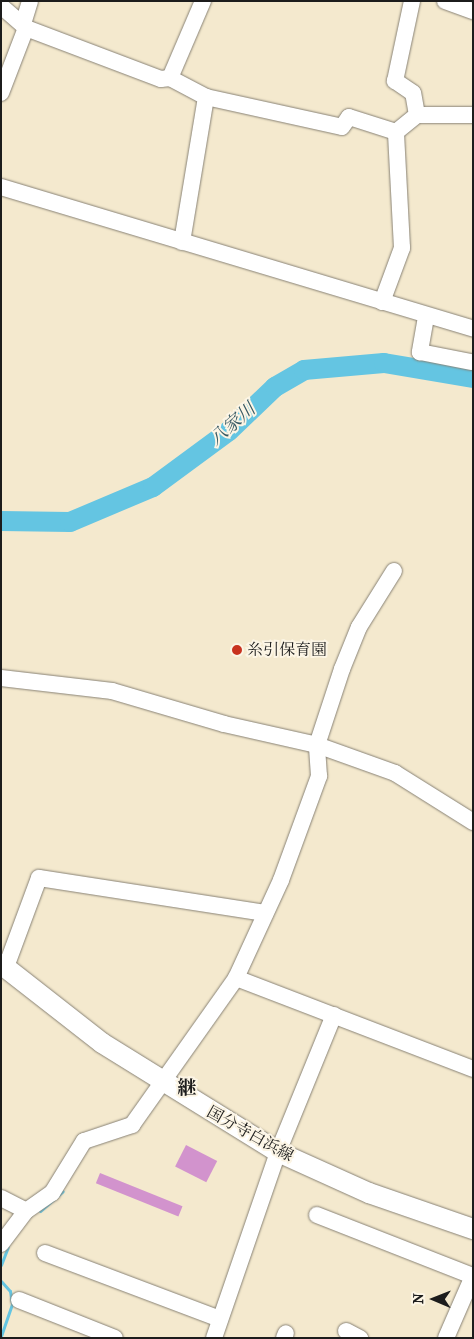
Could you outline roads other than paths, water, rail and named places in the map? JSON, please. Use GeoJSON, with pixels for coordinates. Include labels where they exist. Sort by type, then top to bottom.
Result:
{"type":"FeatureCollection","features":[{"type":"Feature","properties":{"kind":"main road","name":"国分寺白浜線"},"geometry":{"type":"LineString","coordinates":[[3,966],[161,1083],[278,1152],[369,1193],[473,1230]]}},
{"type":"Feature","properties":{"kind":"street"},"geometry":{"type":"LineString","coordinates":[[1,93],[24,26],[30,1]]}},
{"type":"Feature","properties":{"kind":"street"},"geometry":{"type":"LineString","coordinates":[[170,78],[203,1]]}},
{"type":"Feature","properties":{"kind":"street"},"geometry":{"type":"LineString","coordinates":[[412,1],[395,81],[414,93],[417,115]]}},
{"type":"Feature","properties":{"kind":"street"},"geometry":{"type":"LineString","coordinates":[[445,1],[473,11]]}},
{"type":"Feature","properties":{"kind":"street"},"geometry":{"type":"LineString","coordinates":[[1,6],[24,26],[161,78],[170,78],[206,97],[342,127],[349,117],[396,132]]}},
{"type":"Feature","properties":{"kind":"street"},"geometry":{"type":"LineString","coordinates":[[182,242],[206,97]]}},
{"type":"Feature","properties":{"kind":"street"},"geometry":{"type":"LineString","coordinates":[[396,132],[417,115],[473,115]]}},
{"type":"Feature","properties":{"kind":"street"},"geometry":{"type":"LineString","coordinates":[[382,302],[402,248],[396,132]]}},
{"type":"Feature","properties":{"kind":"street"},"geometry":{"type":"LineString","coordinates":[[1,187],[426,317],[473,329]]}},
{"type":"Feature","properties":{"kind":"street"},"geometry":{"type":"LineString","coordinates":[[426,317],[420,352],[472,362]]}},
{"type":"Feature","properties":{"kind":"street"},"geometry":{"type":"LineString","coordinates":[[1,1244],[26,1211],[52,1192],[84,1141],[132,1125],[161,1083],[209,1022],[236,978],[265,913],[319,776],[318,745],[359,627],[394,571]]}},
{"type":"Feature","properties":{"kind":"street"},"geometry":{"type":"LineString","coordinates":[[1,678],[112,691],[224,724],[318,745],[395,773],[473,822]]}},
{"type":"Feature","properties":{"kind":"street"},"geometry":{"type":"LineString","coordinates":[[3,966],[39,878],[265,913]]}},
{"type":"Feature","properties":{"kind":"street"},"geometry":{"type":"LineString","coordinates":[[236,978],[473,1069]]}},
{"type":"Feature","properties":{"kind":"street"},"geometry":{"type":"LineString","coordinates":[[214,1338],[278,1152],[334,1015]]}},
{"type":"Feature","properties":{"kind":"street"},"geometry":{"type":"LineString","coordinates":[[1,1198],[26,1211]]}},
{"type":"Feature","properties":{"kind":"street"},"geometry":{"type":"LineString","coordinates":[[317,1214],[473,1276],[446,1338]]}},
{"type":"Feature","properties":{"kind":"street"},"geometry":{"type":"LineString","coordinates":[[45,1253],[220,1319]]}},
{"type":"Feature","properties":{"kind":"street"},"geometry":{"type":"LineString","coordinates":[[19,1300],[115,1338]]}},
{"type":"Feature","properties":{"kind":"waterway","name":"八家川"},"geometry":{"type":"LineString","coordinates":[[1,521],[70,522],[153,487],[229,431],[275,387],[304,370],[384,363],[473,378]]}},
{"type":"Feature","properties":{"kind":"waterway"},"geometry":{"type":"LineString","coordinates":[[40,1211],[63,1191]]}},
{"type":"Feature","properties":{"kind":"waterway"},"geometry":{"type":"LineString","coordinates":[[1,1265],[8,1247]]}},
{"type":"Feature","properties":{"kind":"waterway"},"geometry":{"type":"LineString","coordinates":[[1,1281],[10,1291],[12,1304],[1,1336]]}},
{"type":"Feature","properties":{"kind":"place","name":"糸引保育園"},"geometry":{"type":"Point","coordinates":[237,650]}},
{"type":"Feature","properties":{"kind":"district","name":"継"},"geometry":{"type":"Point","coordinates":[187,1089]}}]}
